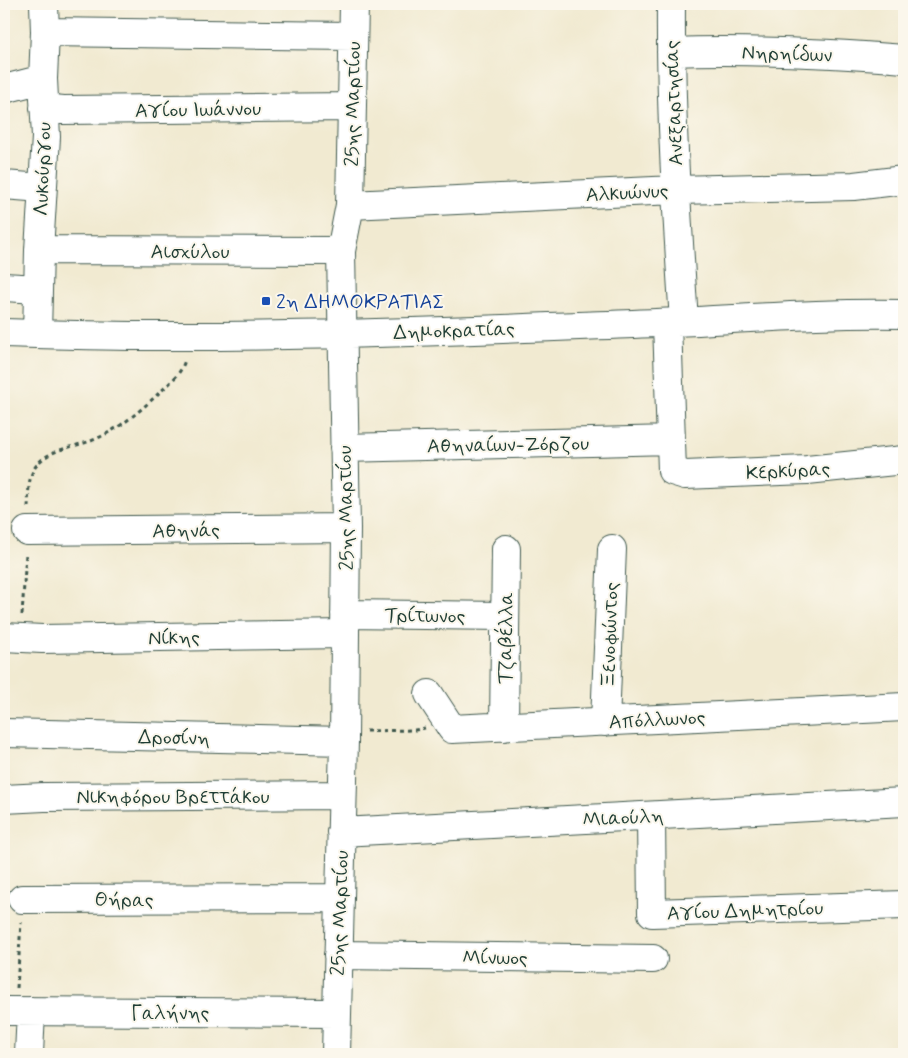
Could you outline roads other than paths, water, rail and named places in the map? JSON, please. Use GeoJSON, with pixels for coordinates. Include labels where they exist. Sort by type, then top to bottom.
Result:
{"type":"FeatureCollection","features":[{"type":"Feature","properties":{"kind":"street","name":"Λυκούργου"},"geometry":{"type":"LineString","coordinates":[[37,334],[39,250],[46,137],[43,79],[44,4]]}},
{"type":"Feature","properties":{"kind":"street","name":"25ης Μαρτίου"},"geometry":{"type":"LineString","coordinates":[[336,1054],[344,736],[346,528],[341,251],[350,205],[354,4]]}},
{"type":"Feature","properties":{"kind":"street","name":"Ανεξαρτησίας"},"geometry":{"type":"LineString","coordinates":[[671,4],[676,190],[676,322],[671,440],[672,471]]}},
{"type":"Feature","properties":{"kind":"street"},"geometry":{"type":"LineString","coordinates":[[45,32],[353,36]]}},
{"type":"Feature","properties":{"kind":"street","name":"Νηρηίδων"},"geometry":{"type":"LineString","coordinates":[[671,52],[722,51],[864,56],[904,60]]}},
{"type":"Feature","properties":{"kind":"street"},"geometry":{"type":"LineString","coordinates":[[4,90],[28,85],[43,79]]}},
{"type":"Feature","properties":{"kind":"street","name":"Αγίου Ιωάννου"},"geometry":{"type":"LineString","coordinates":[[44,108],[63,110],[352,107]]}},
{"type":"Feature","properties":{"kind":"street","name":"Αλκυώνυς"},"geometry":{"type":"LineString","coordinates":[[350,205],[676,190],[854,186],[904,180]]}},
{"type":"Feature","properties":{"kind":"street"},"geometry":{"type":"LineString","coordinates":[[4,185],[42,188]]}},
{"type":"Feature","properties":{"kind":"street","name":"Αισχύλου"},"geometry":{"type":"LineString","coordinates":[[39,250],[341,251]]}},
{"type":"Feature","properties":{"kind":"street"},"geometry":{"type":"LineString","coordinates":[[4,287],[38,289]]}},
{"type":"Feature","properties":{"kind":"street","name":"Δημοκρατίας"},"geometry":{"type":"LineString","coordinates":[[4,333],[186,337],[676,322],[852,313],[904,314]]}},
{"type":"Feature","properties":{"kind":"street","name":"Αθηναίων-Ζόρζου"},"geometry":{"type":"LineString","coordinates":[[344,448],[671,440]]}},
{"type":"Feature","properties":{"kind":"street","name":"Κερκύρας"},"geometry":{"type":"LineString","coordinates":[[672,471],[685,475],[807,470],[904,460]]}},
{"type":"Feature","properties":{"kind":"street","name":"Αθηνάς"},"geometry":{"type":"LineString","coordinates":[[27,531],[346,528]]}},
{"type":"Feature","properties":{"kind":"street","name":"Ξενοφώντος"},"geometry":{"type":"LineString","coordinates":[[605,722],[612,548]]}},
{"type":"Feature","properties":{"kind":"street","name":"Τζαβέλλα"},"geometry":{"type":"LineString","coordinates":[[504,727],[506,549]]}},
{"type":"Feature","properties":{"kind":"street","name":"Τρίτωνος"},"geometry":{"type":"LineString","coordinates":[[345,624],[505,616]]}},
{"type":"Feature","properties":{"kind":"street","name":"Νίκης"},"geometry":{"type":"LineString","coordinates":[[12,637],[42,639],[345,624]]}},
{"type":"Feature","properties":{"kind":"street","name":"Απόλλωνος"},"geometry":{"type":"LineString","coordinates":[[429,694],[452,729],[904,707]]}},
{"type":"Feature","properties":{"kind":"street","name":"Δροσίνη"},"geometry":{"type":"LineString","coordinates":[[4,733],[344,736]]}},
{"type":"Feature","properties":{"kind":"street","name":"Νικηφόρου Βρεττάκου"},"geometry":{"type":"LineString","coordinates":[[4,799],[342,795]]}},
{"type":"Feature","properties":{"kind":"street","name":"Μιαούλη"},"geometry":{"type":"LineString","coordinates":[[341,832],[904,802]]}},
{"type":"Feature","properties":{"kind":"street","name":"Αγίου Δημητρίου"},"geometry":{"type":"LineString","coordinates":[[651,816],[652,913],[904,905]]}},
{"type":"Feature","properties":{"kind":"street","name":"Θήρας"},"geometry":{"type":"LineString","coordinates":[[22,899],[340,898]]}},
{"type":"Feature","properties":{"kind":"street","name":"Μίνωος"},"geometry":{"type":"LineString","coordinates":[[338,955],[653,958]]}},
{"type":"Feature","properties":{"kind":"street"},"geometry":{"type":"LineString","coordinates":[[17,1011],[30,1054]]}},
{"type":"Feature","properties":{"kind":"street","name":"Γαλήνης"},"geometry":{"type":"LineString","coordinates":[[17,1011],[336,1012]]}},
{"type":"Feature","properties":{"kind":"place","name":"2η ΔΗΜΟΚΡΑΤΙΑΣ"},"geometry":{"type":"Point","coordinates":[266,301]}}]}
